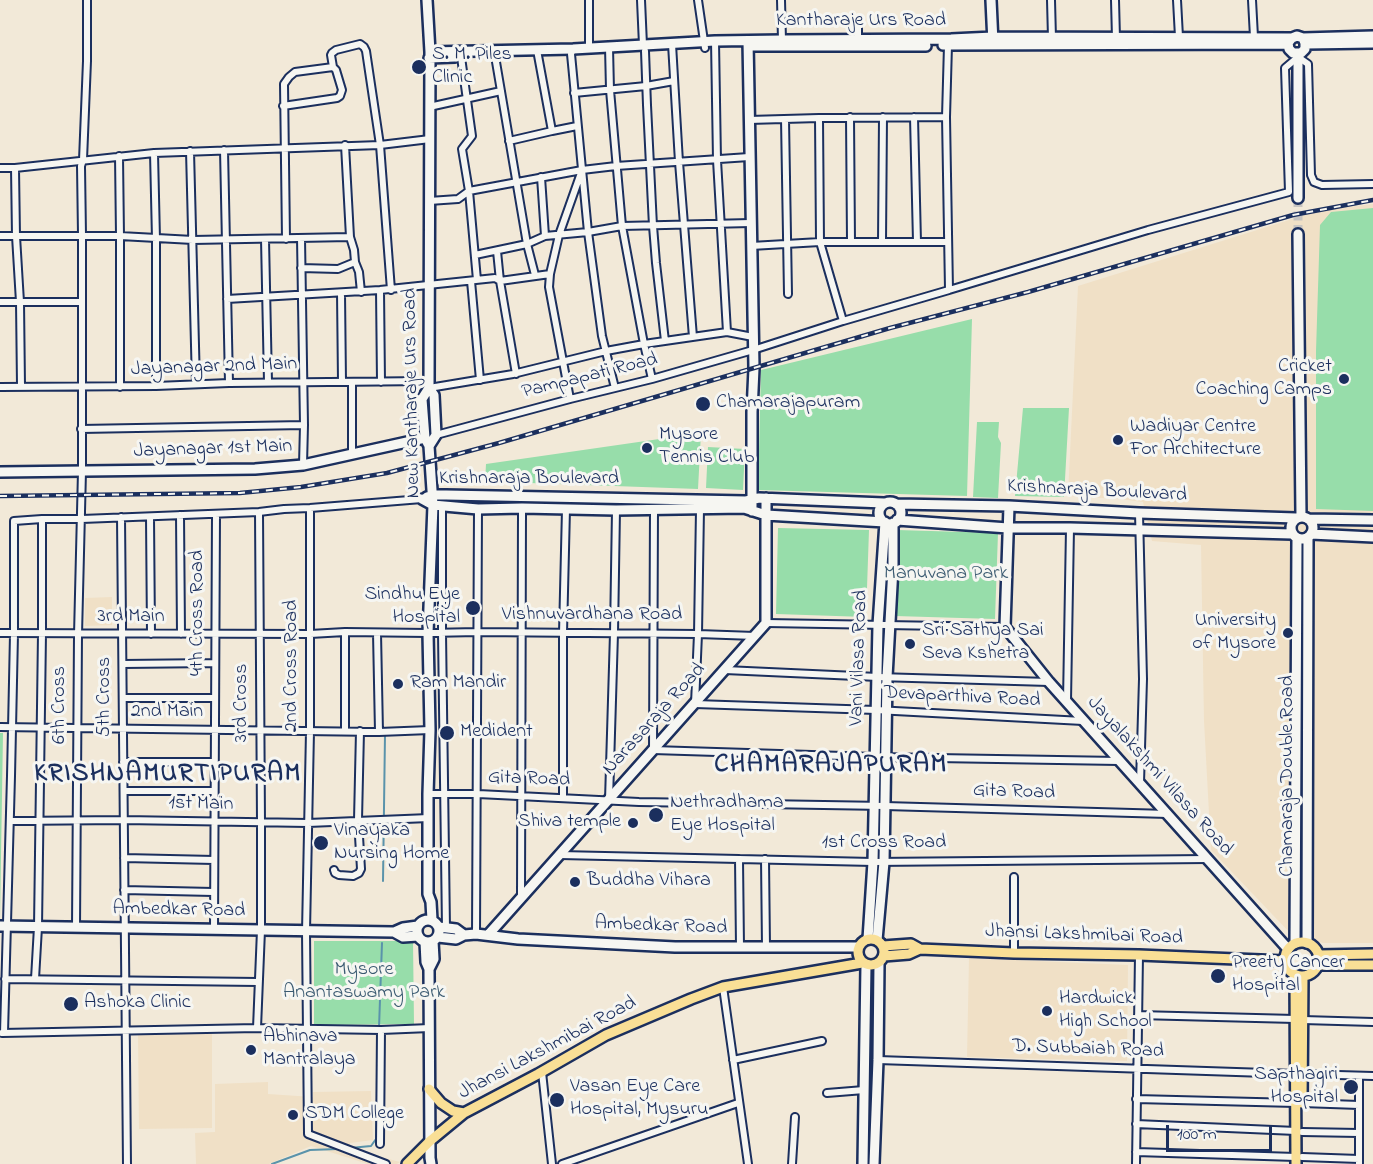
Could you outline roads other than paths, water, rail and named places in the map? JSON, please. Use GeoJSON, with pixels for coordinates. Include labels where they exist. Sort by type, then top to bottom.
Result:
{"type":"FeatureCollection","features":[{"type":"Feature","properties":{"kind":"main road"},"geometry":{"type":"LineString","coordinates":[[864,964],[857,956],[858,947],[864,940],[878,949]]}},
{"type":"Feature","properties":{"kind":"main road"},"geometry":{"type":"LineString","coordinates":[[1301,942],[1307,943],[1316,950],[1318,960],[1312,973],[1299,976],[1288,969],[1285,956],[1292,946],[1301,942]]}},
{"type":"Feature","properties":{"kind":"main road","name":"Jhansi Lakshmibai Road"},"geometry":{"type":"LineString","coordinates":[[408,1164],[430,1141],[464,1113],[606,1035],[723,987],[864,964],[870,966],[878,949],[911,944],[920,949],[1285,961]]}},
{"type":"Feature","properties":{"kind":"main road"},"geometry":{"type":"LineString","coordinates":[[1318,960],[1373,954]]}},
{"type":"Feature","properties":{"kind":"main road"},"geometry":{"type":"LineString","coordinates":[[1318,960],[1373,965]]}},
{"type":"Feature","properties":{"kind":"main road"},"geometry":{"type":"LineString","coordinates":[[1299,976],[1299,1160]]}},
{"type":"Feature","properties":{"kind":"main road"},"geometry":{"type":"LineString","coordinates":[[429,1089],[441,1103],[453,1111],[464,1113]]}},
{"type":"Feature","properties":{"kind":"street","name":"6th Cross"},"geometry":{"type":"LineString","coordinates":[[76,927],[78,635],[82,519],[81,166],[87,62],[87,0]]}},
{"type":"Feature","properties":{"kind":"street","name":"New Kantharaje Urs Road"},"geometry":{"type":"LineString","coordinates":[[427,0],[430,139],[429,385],[434,395],[436,435],[427,442],[436,502],[428,633],[430,730],[428,894],[425,900],[430,931],[426,962],[429,969],[430,1162]]}},
{"type":"Feature","properties":{"kind":"street"},"geometry":{"type":"LineString","coordinates":[[589,48],[590,0]]}},
{"type":"Feature","properties":{"kind":"street"},"geometry":{"type":"LineString","coordinates":[[641,0],[653,226],[665,341]]}},
{"type":"Feature","properties":{"kind":"street"},"geometry":{"type":"LineString","coordinates":[[698,0],[710,45],[727,332]]}},
{"type":"Feature","properties":{"kind":"street"},"geometry":{"type":"LineString","coordinates":[[781,0],[782,40]]}},
{"type":"Feature","properties":{"kind":"street"},"geometry":{"type":"LineString","coordinates":[[991,0],[993,41]]}},
{"type":"Feature","properties":{"kind":"street"},"geometry":{"type":"LineString","coordinates":[[1051,0],[1052,38]]}},
{"type":"Feature","properties":{"kind":"street"},"geometry":{"type":"LineString","coordinates":[[1114,0],[1116,41]]}},
{"type":"Feature","properties":{"kind":"street"},"geometry":{"type":"LineString","coordinates":[[1177,0],[1179,37]]}},
{"type":"Feature","properties":{"kind":"street"},"geometry":{"type":"LineString","coordinates":[[1252,0],[1254,37]]}},
{"type":"Feature","properties":{"kind":"street"},"geometry":{"type":"LineString","coordinates":[[858,20],[858,40]]}},
{"type":"Feature","properties":{"kind":"street"},"geometry":{"type":"LineString","coordinates":[[1373,43],[1304,41],[1297,36],[1290,41],[1291,51],[1308,64],[1311,175],[1314,182],[1322,185],[1373,184]]}},
{"type":"Feature","properties":{"kind":"street"},"geometry":{"type":"LineString","coordinates":[[1304,41],[1373,36]]}},
{"type":"Feature","properties":{"kind":"street","name":"Kantharaje Urs Road"},"geometry":{"type":"LineString","coordinates":[[429,55],[748,44],[948,45],[1052,38],[1116,41],[1179,37],[1254,37],[1290,41]]}},
{"type":"Feature","properties":{"kind":"street","name":"Kantharaje Urs Road"},"geometry":{"type":"LineString","coordinates":[[748,44],[782,40],[951,39],[1290,41]]}},
{"type":"Feature","properties":{"kind":"street"},"geometry":{"type":"LineString","coordinates":[[1298,55],[1303,51],[1304,41]]}},
{"type":"Feature","properties":{"kind":"street"},"geometry":{"type":"LineString","coordinates":[[283,106],[338,98],[342,90],[333,67],[332,53],[360,44],[366,51],[380,145],[391,290]]}},
{"type":"Feature","properties":{"kind":"street"},"geometry":{"type":"LineString","coordinates":[[748,44],[753,337],[752,511]]}},
{"type":"Feature","properties":{"kind":"street"},"geometry":{"type":"LineString","coordinates":[[948,45],[946,117],[949,290]]}},
{"type":"Feature","properties":{"kind":"street"},"geometry":{"type":"LineString","coordinates":[[672,46],[693,337]]}},
{"type":"Feature","properties":{"kind":"street","name":"Kantharaje Urs Road"},"geometry":{"type":"LineString","coordinates":[[572,51],[589,48],[609,49]]}},
{"type":"Feature","properties":{"kind":"street"},"geometry":{"type":"LineString","coordinates":[[609,49],[610,90],[622,226],[652,379]]}},
{"type":"Feature","properties":{"kind":"street"},"geometry":{"type":"LineString","coordinates":[[572,51],[588,232],[602,336],[615,388]]}},
{"type":"Feature","properties":{"kind":"street"},"geometry":{"type":"LineString","coordinates":[[537,52],[552,131]]}},
{"type":"Feature","properties":{"kind":"street","name":"Kantharaje Urs Road"},"geometry":{"type":"LineString","coordinates":[[429,55],[461,57],[537,52]]}},
{"type":"Feature","properties":{"kind":"street"},"geometry":{"type":"LineString","coordinates":[[1298,55],[1298,198]]}},
{"type":"Feature","properties":{"kind":"street","name":"Pampapati Road"},"geometry":{"type":"LineString","coordinates":[[436,435],[652,379],[1137,234],[1289,192],[1285,68],[1298,55]]}},
{"type":"Feature","properties":{"kind":"street"},"geometry":{"type":"LineString","coordinates":[[495,56],[527,244],[535,275]]}},
{"type":"Feature","properties":{"kind":"street"},"geometry":{"type":"LineString","coordinates":[[461,57],[472,136],[462,149],[469,191],[475,255],[474,281],[480,380]]}},
{"type":"Feature","properties":{"kind":"street"},"geometry":{"type":"LineString","coordinates":[[286,238],[284,84],[295,72],[333,67]]}},
{"type":"Feature","properties":{"kind":"street"},"geometry":{"type":"LineString","coordinates":[[574,93],[674,81]]}},
{"type":"Feature","properties":{"kind":"street"},"geometry":{"type":"LineString","coordinates":[[429,107],[501,91]]}},
{"type":"Feature","properties":{"kind":"street"},"geometry":{"type":"LineString","coordinates":[[850,117],[851,242]]}},
{"type":"Feature","properties":{"kind":"street"},"geometry":{"type":"LineString","coordinates":[[882,242],[883,117]]}},
{"type":"Feature","properties":{"kind":"street"},"geometry":{"type":"LineString","coordinates":[[914,117],[917,242]]}},
{"type":"Feature","properties":{"kind":"street"},"geometry":{"type":"LineString","coordinates":[[749,120],[946,117]]}},
{"type":"Feature","properties":{"kind":"street"},"geometry":{"type":"LineString","coordinates":[[819,118],[820,242],[843,321]]}},
{"type":"Feature","properties":{"kind":"street"},"geometry":{"type":"LineString","coordinates":[[785,119],[788,294]]}},
{"type":"Feature","properties":{"kind":"street"},"geometry":{"type":"LineString","coordinates":[[509,141],[578,126]]}},
{"type":"Feature","properties":{"kind":"street"},"geometry":{"type":"LineString","coordinates":[[0,168],[154,153],[380,145],[430,139]]}},
{"type":"Feature","properties":{"kind":"street"},"geometry":{"type":"LineString","coordinates":[[345,146],[350,237],[359,272],[361,292]]}},
{"type":"Feature","properties":{"kind":"street"},"geometry":{"type":"LineString","coordinates":[[224,150],[229,383]]}},
{"type":"Feature","properties":{"kind":"street"},"geometry":{"type":"LineString","coordinates":[[190,151],[196,384]]}},
{"type":"Feature","properties":{"kind":"street"},"geometry":{"type":"LineString","coordinates":[[154,153],[156,386]]}},
{"type":"Feature","properties":{"kind":"street"},"geometry":{"type":"LineString","coordinates":[[119,156],[120,387]]}},
{"type":"Feature","properties":{"kind":"street"},"geometry":{"type":"LineString","coordinates":[[429,201],[458,200],[469,191],[582,170],[749,157]]}},
{"type":"Feature","properties":{"kind":"street"},"geometry":{"type":"LineString","coordinates":[[15,168],[21,386]]}},
{"type":"Feature","properties":{"kind":"street"},"geometry":{"type":"LineString","coordinates":[[570,399],[549,287],[559,235],[582,170]]}},
{"type":"Feature","properties":{"kind":"street"},"geometry":{"type":"LineString","coordinates":[[542,177],[544,236]]}},
{"type":"Feature","properties":{"kind":"street"},"geometry":{"type":"LineString","coordinates":[[475,255],[527,244],[544,236],[622,226],[751,223]]}},
{"type":"Feature","properties":{"kind":"street"},"geometry":{"type":"LineString","coordinates":[[1298,234],[1302,518]]}},
{"type":"Feature","properties":{"kind":"street"},"geometry":{"type":"LineString","coordinates":[[0,236],[120,236],[193,240],[350,237]]}},
{"type":"Feature","properties":{"kind":"street"},"geometry":{"type":"LineString","coordinates":[[301,238],[303,465]]}},
{"type":"Feature","properties":{"kind":"street"},"geometry":{"type":"LineString","coordinates":[[265,239],[268,382]]}},
{"type":"Feature","properties":{"kind":"street"},"geometry":{"type":"LineString","coordinates":[[751,246],[820,242],[948,242]]}},
{"type":"Feature","properties":{"kind":"street"},"geometry":{"type":"LineString","coordinates":[[497,251],[516,374]]}},
{"type":"Feature","properties":{"kind":"street"},"geometry":{"type":"LineString","coordinates":[[301,268],[338,269],[355,262]]}},
{"type":"Feature","properties":{"kind":"street"},"geometry":{"type":"LineString","coordinates":[[227,299],[380,291],[495,278],[500,281],[550,274]]}},
{"type":"Feature","properties":{"kind":"street"},"geometry":{"type":"LineString","coordinates":[[380,291],[381,382]]}},
{"type":"Feature","properties":{"kind":"street"},"geometry":{"type":"LineString","coordinates":[[341,293],[342,382]]}},
{"type":"Feature","properties":{"kind":"street"},"geometry":{"type":"LineString","coordinates":[[0,302],[82,302]]}},
{"type":"Feature","properties":{"kind":"street","name":"Jayanagar 2nd Main"},"geometry":{"type":"LineString","coordinates":[[0,387],[120,387],[268,382],[381,382],[429,385],[516,374],[606,351],[644,344],[727,332],[753,337]]}},
{"type":"Feature","properties":{"kind":"street"},"geometry":{"type":"LineString","coordinates":[[352,382],[352,455]]}},
{"type":"Feature","properties":{"kind":"street"},"geometry":{"type":"LineString","coordinates":[[427,442],[422,399],[429,385]]}},
{"type":"Feature","properties":{"kind":"street"},"geometry":{"type":"LineString","coordinates":[[81,429],[304,425]]}},
{"type":"Feature","properties":{"kind":"street","name":"Jayanagar 1st Main"},"geometry":{"type":"LineString","coordinates":[[0,472],[255,469],[303,465],[427,442]]}},
{"type":"Feature","properties":{"kind":"street"},"geometry":{"type":"LineString","coordinates":[[766,498],[766,623],[1005,627],[1009,506]]}},
{"type":"Feature","properties":{"kind":"street","name":"Krishnaraja Boulevard"},"geometry":{"type":"LineString","coordinates":[[436,502],[746,501],[766,498],[884,503]]}},
{"type":"Feature","properties":{"kind":"street"},"geometry":{"type":"LineString","coordinates":[[422,499],[284,508],[259,512],[14,521],[10,820],[3,926],[5,979],[2,1033],[257,1028],[308,1030],[430,1028]]}},
{"type":"Feature","properties":{"kind":"street","name":"Krishnaraja Boulevard"},"geometry":{"type":"LineString","coordinates":[[422,499],[478,509],[744,508],[766,515],[1008,528],[1295,536]]}},
{"type":"Feature","properties":{"kind":"street"},"geometry":{"type":"LineString","coordinates":[[430,931],[444,794],[442,633],[436,502]]}},
{"type":"Feature","properties":{"kind":"street"},"geometry":{"type":"LineString","coordinates":[[891,502],[899,506],[901,513],[892,522],[882,520],[879,513],[884,503],[891,502]]}},
{"type":"Feature","properties":{"kind":"street","name":"Krishnaraja Boulevard"},"geometry":{"type":"LineString","coordinates":[[896,504],[1373,520]]}},
{"type":"Feature","properties":{"kind":"street","name":"2nd Cross Road"},"geometry":{"type":"LineString","coordinates":[[310,508],[310,731],[306,932],[308,1134],[386,1164]]}},
{"type":"Feature","properties":{"kind":"street"},"geometry":{"type":"LineString","coordinates":[[521,898],[522,508]]}},
{"type":"Feature","properties":{"kind":"street"},"geometry":{"type":"LineString","coordinates":[[476,934],[478,509]]}},
{"type":"Feature","properties":{"kind":"street"},"geometry":{"type":"LineString","coordinates":[[563,798],[563,633],[567,509]]}},
{"type":"Feature","properties":{"kind":"street"},"geometry":{"type":"LineString","coordinates":[[654,509],[653,750],[1120,761]]}},
{"type":"Feature","properties":{"kind":"street"},"geometry":{"type":"LineString","coordinates":[[694,704],[698,634],[700,509]]}},
{"type":"Feature","properties":{"kind":"street"},"geometry":{"type":"LineString","coordinates":[[609,800],[616,510]]}},
{"type":"Feature","properties":{"kind":"street","name":"3rd Cross"},"geometry":{"type":"LineString","coordinates":[[257,1028],[261,930],[259,512]]}},
{"type":"Feature","properties":{"kind":"street"},"geometry":{"type":"LineString","coordinates":[[1139,513],[1143,679],[1140,783]]}},
{"type":"Feature","properties":{"kind":"street","name":"4th Cross Road"},"geometry":{"type":"LineString","coordinates":[[214,929],[216,514]]}},
{"type":"Feature","properties":{"kind":"street"},"geometry":{"type":"LineString","coordinates":[[180,515],[181,634]]}},
{"type":"Feature","properties":{"kind":"street","name":"5th Cross"},"geometry":{"type":"LineString","coordinates":[[121,517],[127,1164]]}},
{"type":"Feature","properties":{"kind":"street"},"geometry":{"type":"LineString","coordinates":[[150,517],[151,634]]}},
{"type":"Feature","properties":{"kind":"street"},"geometry":{"type":"LineString","coordinates":[[1310,536],[1313,528],[1311,521],[1302,518],[1291,524],[1290,527],[1295,536],[1302,539],[1310,536],[1373,537]]}},
{"type":"Feature","properties":{"kind":"street"},"geometry":{"type":"LineString","coordinates":[[35,979],[38,927],[42,519]]}},
{"type":"Feature","properties":{"kind":"street","name":"Vani Vilasa Road"},"geometry":{"type":"LineString","coordinates":[[878,949],[884,862],[887,710],[878,625],[892,522]]}},
{"type":"Feature","properties":{"kind":"street","name":"Vani Vilasa Road"},"geometry":{"type":"LineString","coordinates":[[874,1164],[878,1060],[878,949],[873,862],[876,710],[889,626],[893,567],[892,522]]}},
{"type":"Feature","properties":{"kind":"street"},"geometry":{"type":"LineString","coordinates":[[1067,702],[1070,528]]}},
{"type":"Feature","properties":{"kind":"street","name":"Chamaraja Double Road"},"geometry":{"type":"LineString","coordinates":[[1292,946],[1295,536]]}},
{"type":"Feature","properties":{"kind":"street","name":"Chamaraja Double Road"},"geometry":{"type":"LineString","coordinates":[[1307,943],[1310,536]]}},
{"type":"Feature","properties":{"kind":"street","name":"Narasaraja Road"},"geometry":{"type":"LineString","coordinates":[[488,935],[766,623]]}},
{"type":"Feature","properties":{"kind":"street","name":"Jayalakshmi Vilasa Road"},"geometry":{"type":"LineString","coordinates":[[1005,627],[1049,682],[1208,859],[1292,946]]}},
{"type":"Feature","properties":{"kind":"street"},"geometry":{"type":"LineString","coordinates":[[345,632],[345,731]]}},
{"type":"Feature","properties":{"kind":"street","name":"3rd Main"},"geometry":{"type":"LineString","coordinates":[[0,633],[122,635],[428,633]]}},
{"type":"Feature","properties":{"kind":"street"},"geometry":{"type":"LineString","coordinates":[[378,633],[379,732]]}},
{"type":"Feature","properties":{"kind":"street","name":"Vishnuvardhana Road"},"geometry":{"type":"LineString","coordinates":[[428,633],[653,633],[754,636]]}},
{"type":"Feature","properties":{"kind":"street"},"geometry":{"type":"LineString","coordinates":[[123,664],[215,663]]}},
{"type":"Feature","properties":{"kind":"street"},"geometry":{"type":"LineString","coordinates":[[724,670],[1049,682]]}},
{"type":"Feature","properties":{"kind":"street"},"geometry":{"type":"LineString","coordinates":[[123,698],[215,698]]}},
{"type":"Feature","properties":{"kind":"street","name":"Devaparthiva Road"},"geometry":{"type":"LineString","coordinates":[[694,704],[887,710],[1084,721]]}},
{"type":"Feature","properties":{"kind":"street","name":"2nd Main"},"geometry":{"type":"LineString","coordinates":[[0,727],[379,732],[430,730]]}},
{"type":"Feature","properties":{"kind":"street"},"geometry":{"type":"LineString","coordinates":[[334,870],[339,875],[353,876],[361,869],[358,820],[360,731]]}},
{"type":"Feature","properties":{"kind":"street"},"geometry":{"type":"LineString","coordinates":[[123,762],[214,762]]}},
{"type":"Feature","properties":{"kind":"street"},"geometry":{"type":"LineString","coordinates":[[124,791],[214,791]]}},
{"type":"Feature","properties":{"kind":"street","name":"Gita Road"},"geometry":{"type":"LineString","coordinates":[[428,794],[1168,814]]}},
{"type":"Feature","properties":{"kind":"street","name":"1st Main"},"geometry":{"type":"LineString","coordinates":[[10,820],[308,823],[429,818]]}},
{"type":"Feature","properties":{"kind":"street","name":"1st Cross Road"},"geometry":{"type":"LineString","coordinates":[[560,855],[873,862],[1208,859]]}},
{"type":"Feature","properties":{"kind":"street"},"geometry":{"type":"LineString","coordinates":[[124,858],[214,860]]}},
{"type":"Feature","properties":{"kind":"street"},"geometry":{"type":"LineString","coordinates":[[739,859],[740,947]]}},
{"type":"Feature","properties":{"kind":"street"},"geometry":{"type":"LineString","coordinates":[[765,860],[766,947]]}},
{"type":"Feature","properties":{"kind":"street"},"geometry":{"type":"LineString","coordinates":[[1014,877],[1014,953]]}},
{"type":"Feature","properties":{"kind":"street"},"geometry":{"type":"LineString","coordinates":[[124,890],[213,892]]}},
{"type":"Feature","properties":{"kind":"street","name":"Ambedkar Road"},"geometry":{"type":"LineString","coordinates":[[3,926],[394,932],[403,937],[430,931],[456,929],[464,935],[675,947],[858,947]]}},
{"type":"Feature","properties":{"kind":"street"},"geometry":{"type":"LineString","coordinates":[[1136,1164],[1139,955]]}},
{"type":"Feature","properties":{"kind":"street"},"geometry":{"type":"LineString","coordinates":[[863,1164],[864,964]]}},
{"type":"Feature","properties":{"kind":"street"},"geometry":{"type":"LineString","coordinates":[[5,979],[258,982]]}},
{"type":"Feature","properties":{"kind":"street"},"geometry":{"type":"LineString","coordinates":[[723,987],[748,1164]]}},
{"type":"Feature","properties":{"kind":"street"},"geometry":{"type":"LineString","coordinates":[[1138,1015],[1373,1022]]}},
{"type":"Feature","properties":{"kind":"street"},"geometry":{"type":"LineString","coordinates":[[380,1144],[385,1030]]}},
{"type":"Feature","properties":{"kind":"street"},"geometry":{"type":"LineString","coordinates":[[733,1060],[822,1041]]}},
{"type":"Feature","properties":{"kind":"street","name":"D. Subbaiah Road"},"geometry":{"type":"LineString","coordinates":[[878,1060],[1373,1076]]}},
{"type":"Feature","properties":{"kind":"street"},"geometry":{"type":"LineString","coordinates":[[542,1072],[552,1164]]}},
{"type":"Feature","properties":{"kind":"street"},"geometry":{"type":"LineString","coordinates":[[1136,1152],[1359,1162],[1359,1076]]}},
{"type":"Feature","properties":{"kind":"street"},"geometry":{"type":"LineString","coordinates":[[827,1094],[864,1090]]}},
{"type":"Feature","properties":{"kind":"street"},"geometry":{"type":"LineString","coordinates":[[1136,1099],[1359,1105]]}},
{"type":"Feature","properties":{"kind":"street"},"geometry":{"type":"LineString","coordinates":[[562,1164],[738,1102]]}},
{"type":"Feature","properties":{"kind":"street"},"geometry":{"type":"LineString","coordinates":[[792,1164],[795,1117]]}},
{"type":"Feature","properties":{"kind":"street"},"geometry":{"type":"LineString","coordinates":[[1136,1124],[1359,1133]]}},
{"type":"Feature","properties":{"kind":"waterway"},"geometry":{"type":"LineString","coordinates":[[383,881],[385,734]]}},
{"type":"Feature","properties":{"kind":"waterway"},"geometry":{"type":"LineString","coordinates":[[379,1028],[382,943]]}},
{"type":"Feature","properties":{"kind":"waterway"},"geometry":{"type":"LineString","coordinates":[[350,1148],[371,1146],[376,1139],[377,1099]]}},
{"type":"Feature","properties":{"kind":"waterway"},"geometry":{"type":"LineString","coordinates":[[272,1164],[310,1150],[338,1149]]}},
{"type":"Feature","properties":{"kind":"tunnel"},"geometry":{"type":"LineString","coordinates":[[1298,198],[1298,234]]}},
{"type":"Feature","properties":{"kind":"railway"},"geometry":{"type":"LineString","coordinates":[[0,496],[240,493],[301,487],[387,473],[499,443],[890,328],[1028,292],[1293,215],[1373,200]]}},
{"type":"Feature","properties":{"kind":"place","name":"S. M. Piles Clinic"},"geometry":{"type":"Point","coordinates":[419,67]}},
{"type":"Feature","properties":{"kind":"place","name":"Cricket Coaching Camps"},"geometry":{"type":"Point","coordinates":[1344,379]}},
{"type":"Feature","properties":{"kind":"place","name":"Chamarajapuram"},"geometry":{"type":"Point","coordinates":[703,404]}},
{"type":"Feature","properties":{"kind":"place","name":"Wadiyar Centre For Architecture"},"geometry":{"type":"Point","coordinates":[1118,440]}},
{"type":"Feature","properties":{"kind":"place","name":"Mysore Tennis Club"},"geometry":{"type":"Point","coordinates":[647,448]}},
{"type":"Feature","properties":{"kind":"place","name":"Sindhu Eye Hospital"},"geometry":{"type":"Point","coordinates":[473,608]}},
{"type":"Feature","properties":{"kind":"place","name":"University of Mysore"},"geometry":{"type":"Point","coordinates":[1288,633]}},
{"type":"Feature","properties":{"kind":"place","name":"Sri Sathya Sai Seva Kshetra"},"geometry":{"type":"Point","coordinates":[910,644]}},
{"type":"Feature","properties":{"kind":"place","name":"Ram Mandir"},"geometry":{"type":"Point","coordinates":[398,684]}},
{"type":"Feature","properties":{"kind":"place","name":"Medident"},"geometry":{"type":"Point","coordinates":[447,733]}},
{"type":"Feature","properties":{"kind":"place","name":"Nethradhama Eye Hospital"},"geometry":{"type":"Point","coordinates":[656,815]}},
{"type":"Feature","properties":{"kind":"place","name":"Shiva temple"},"geometry":{"type":"Point","coordinates":[633,823]}},
{"type":"Feature","properties":{"kind":"place","name":"Vinayaka Nursing Home"},"geometry":{"type":"Point","coordinates":[321,843]}},
{"type":"Feature","properties":{"kind":"place","name":"Buddha Vihara"},"geometry":{"type":"Point","coordinates":[575,882]}},
{"type":"Feature","properties":{"kind":"place","name":"Preety Cancer Hospital"},"geometry":{"type":"Point","coordinates":[1218,976]}},
{"type":"Feature","properties":{"kind":"place","name":"Ashoka Clinic"},"geometry":{"type":"Point","coordinates":[71,1004]}},
{"type":"Feature","properties":{"kind":"place","name":"Hardwick High School"},"geometry":{"type":"Point","coordinates":[1047,1011]}},
{"type":"Feature","properties":{"kind":"place","name":"Abhinava Mantralaya"},"geometry":{"type":"Point","coordinates":[251,1050]}},
{"type":"Feature","properties":{"kind":"place","name":"Sapthagiri Hospital"},"geometry":{"type":"Point","coordinates":[1351,1087]}},
{"type":"Feature","properties":{"kind":"place","name":"Vasan Eye Care Hospital, Mysuru"},"geometry":{"type":"Point","coordinates":[557,1100]}},
{"type":"Feature","properties":{"kind":"place","name":"SDM College"},"geometry":{"type":"Point","coordinates":[293,1115]}},
{"type":"Feature","properties":{"kind":"district","name":"CHAMARAJAPURAM"},"geometry":{"type":"Point","coordinates":[831,767]}},
{"type":"Feature","properties":{"kind":"district","name":"KRISHNAMURTIPURAM"},"geometry":{"type":"Point","coordinates":[168,776]}},
{"type":"Feature","properties":{"kind":"park label","name":"Manuvana Park"},"geometry":{"type":"Point","coordinates":[946,575]}},
{"type":"Feature","properties":{"kind":"park label","name":"Mysore Anantaswamy Park"},"geometry":{"type":"Point","coordinates":[364,982]}}]}
